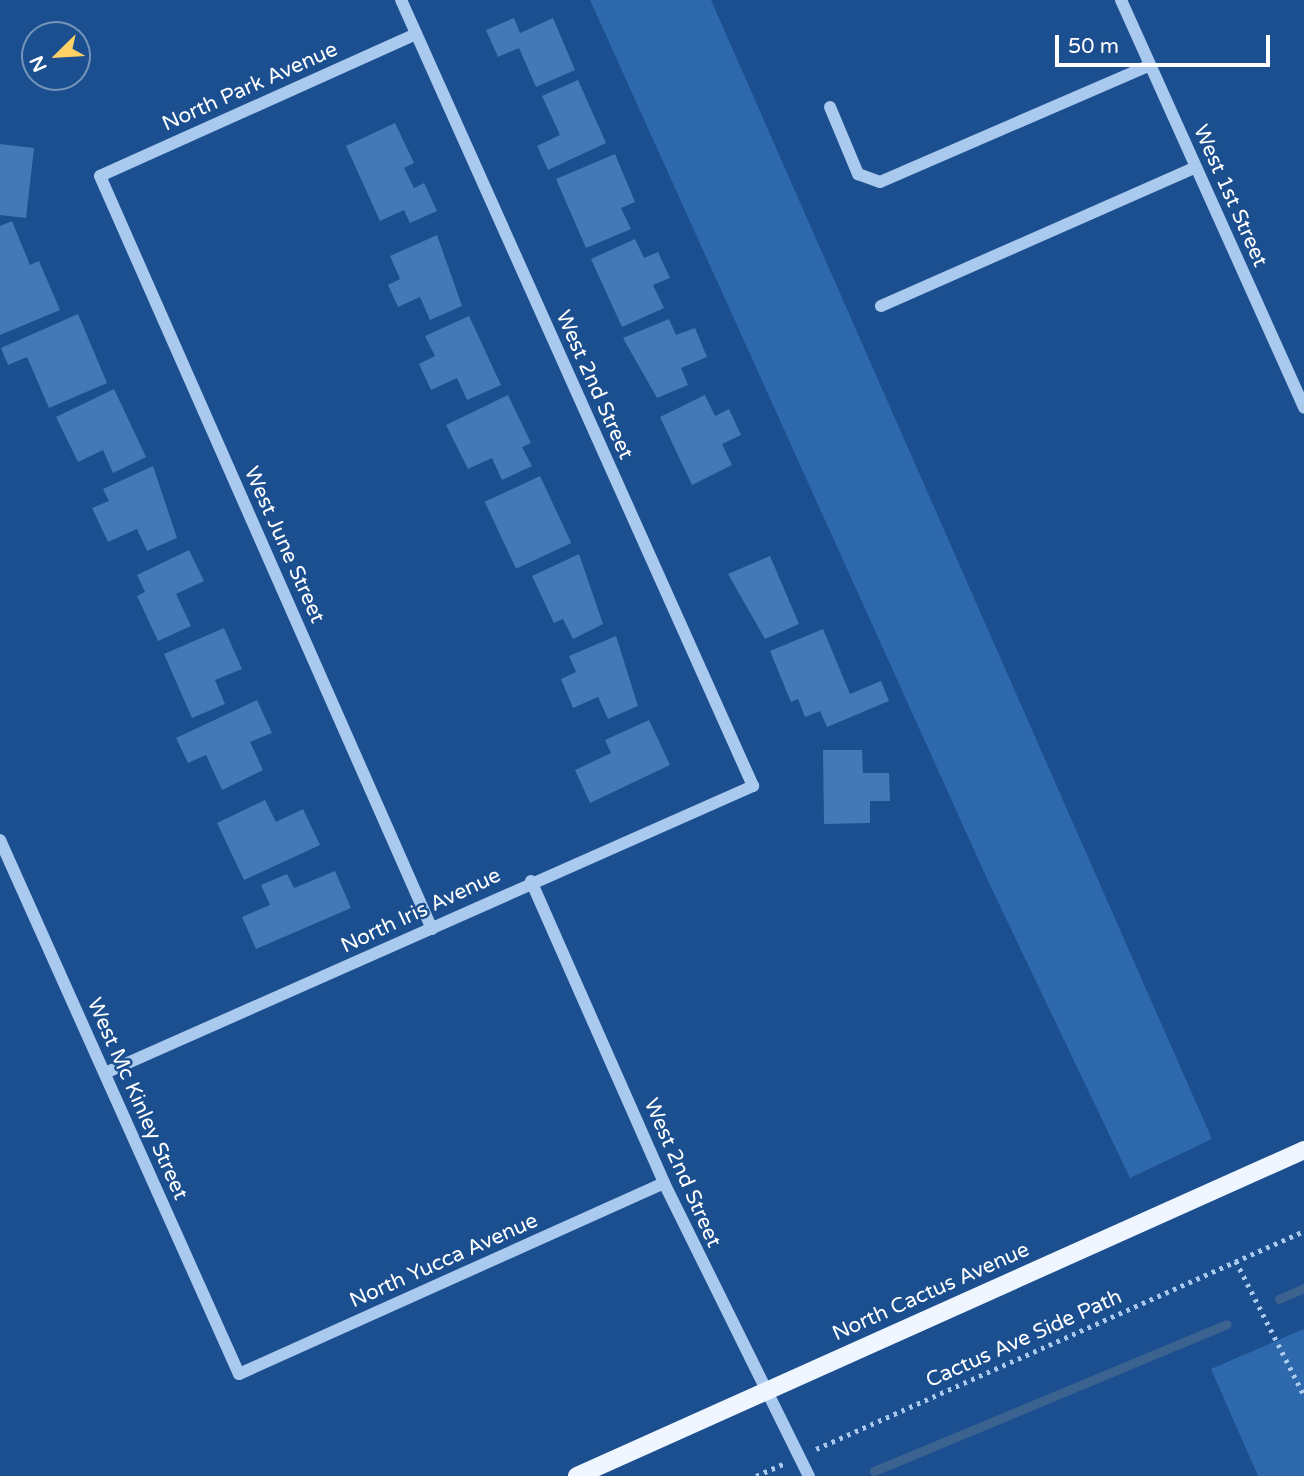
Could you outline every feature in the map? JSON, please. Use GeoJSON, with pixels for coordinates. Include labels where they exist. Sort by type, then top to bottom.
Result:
{"type":"FeatureCollection","features":[{"type":"Feature","properties":{"kind":"main road","name":"North Cactus Avenue"},"geometry":{"type":"LineString","coordinates":[[577,1476],[1304,1150]]}},
{"type":"Feature","properties":{"kind":"street","name":"West 2nd Street"},"geometry":{"type":"LineString","coordinates":[[401,0],[753,786]]}},
{"type":"Feature","properties":{"kind":"street","name":"West 1st Street"},"geometry":{"type":"LineString","coordinates":[[1121,0],[1304,408]]}},
{"type":"Feature","properties":{"kind":"street","name":"North Park Avenue"},"geometry":{"type":"LineString","coordinates":[[100,176],[416,34]]}},
{"type":"Feature","properties":{"kind":"street"},"geometry":{"type":"LineString","coordinates":[[830,107],[858,174],[880,182],[1150,65]]}},
{"type":"Feature","properties":{"kind":"street"},"geometry":{"type":"LineString","coordinates":[[881,306],[1196,167]]}},
{"type":"Feature","properties":{"kind":"street","name":"West June Street"},"geometry":{"type":"LineString","coordinates":[[100,176],[432,929]]}},
{"type":"Feature","properties":{"kind":"street","name":"North Iris Avenue"},"geometry":{"type":"LineString","coordinates":[[105,1073],[432,929],[531,881],[753,786]]}},
{"type":"Feature","properties":{"kind":"street","name":"West Mc Kinley Street"},"geometry":{"type":"LineString","coordinates":[[0,840],[239,1374]]}},
{"type":"Feature","properties":{"kind":"street","name":"West 2nd Street"},"geometry":{"type":"LineString","coordinates":[[531,881],[664,1183],[809,1476]]}},
{"type":"Feature","properties":{"kind":"street","name":"North Yucca Avenue"},"geometry":{"type":"LineString","coordinates":[[239,1374],[664,1183]]}},
{"type":"Feature","properties":{"kind":"path","name":"Cactus Ave Side Path"},"geometry":{"type":"LineString","coordinates":[[756,1476],[1304,1231]]}},
{"type":"Feature","properties":{"kind":"path"},"geometry":{"type":"LineString","coordinates":[[1236,1261],[1304,1395]]}},
{"type":"Feature","properties":{"kind":"shaded area"},"geometry":{"type":"Polygon","coordinates":[[[590,0],[711,0],[1212,1139],[1130,1178],[989,883],[590,0]]]}},
{"type":"Feature","properties":{"kind":"shaded area"},"geometry":{"type":"Polygon","coordinates":[[[1304,1329],[1304,1476],[1258,1476],[1211,1369],[1304,1329]]]}},
{"type":"Feature","properties":{"kind":"building"},"geometry":{"type":"Polygon","coordinates":[[[514,18],[520,33],[553,18],[575,70],[536,87],[519,48],[498,57],[486,30],[514,18]]]}},
{"type":"Feature","properties":{"kind":"building"},"geometry":{"type":"Polygon","coordinates":[[[578,80],[606,143],[548,170],[537,146],[560,135],[542,96],[578,80]]]}},
{"type":"Feature","properties":{"kind":"building"},"geometry":{"type":"Polygon","coordinates":[[[395,123],[414,163],[404,168],[414,188],[424,183],[437,211],[410,223],[404,210],[380,221],[346,146],[395,123]]]}},
{"type":"Feature","properties":{"kind":"building"},"geometry":{"type":"Polygon","coordinates":[[[0,144],[34,148],[26,218],[0,215],[0,144]]]}},
{"type":"Feature","properties":{"kind":"building"},"geometry":{"type":"Polygon","coordinates":[[[615,154],[635,202],[621,208],[631,229],[586,248],[556,179],[615,154]]]}},
{"type":"Feature","properties":{"kind":"building"},"geometry":{"type":"Polygon","coordinates":[[[12,221],[30,265],[39,261],[60,310],[0,335],[0,226],[12,221]]]}},
{"type":"Feature","properties":{"kind":"building"},"geometry":{"type":"Polygon","coordinates":[[[437,235],[462,306],[430,320],[420,297],[398,307],[388,285],[400,279],[390,256],[437,235]]]}},
{"type":"Feature","properties":{"kind":"building"},"geometry":{"type":"Polygon","coordinates":[[[635,239],[644,258],[658,252],[670,278],[653,285],[664,308],[622,327],[591,259],[635,239]]]}},
{"type":"Feature","properties":{"kind":"building"},"geometry":{"type":"Polygon","coordinates":[[[78,314],[107,383],[49,408],[27,357],[8,365],[1,348],[78,314]]]}},
{"type":"Feature","properties":{"kind":"building"},"geometry":{"type":"Polygon","coordinates":[[[469,316],[501,385],[467,400],[457,378],[431,390],[419,364],[435,356],[425,336],[469,316]]]}},
{"type":"Feature","properties":{"kind":"building"},"geometry":{"type":"Polygon","coordinates":[[[669,319],[676,335],[695,328],[707,357],[681,368],[688,385],[657,398],[623,338],[669,319]]]}},
{"type":"Feature","properties":{"kind":"building"},"geometry":{"type":"Polygon","coordinates":[[[114,389],[146,457],[113,473],[103,450],[78,462],[56,417],[114,389]]]}},
{"type":"Feature","properties":{"kind":"building"},"geometry":{"type":"Polygon","coordinates":[[[508,395],[531,443],[522,447],[532,466],[502,480],[492,458],[468,469],[446,425],[508,395]]]}},
{"type":"Feature","properties":{"kind":"building"},"geometry":{"type":"Polygon","coordinates":[[[705,395],[715,416],[729,409],[741,435],[722,444],[732,465],[692,485],[660,417],[705,395]]]}},
{"type":"Feature","properties":{"kind":"building"},"geometry":{"type":"Polygon","coordinates":[[[153,466],[177,538],[147,551],[137,529],[108,542],[92,508],[109,501],[103,489],[153,466]]]}},
{"type":"Feature","properties":{"kind":"building"},"geometry":{"type":"Polygon","coordinates":[[[540,476],[571,543],[516,569],[485,502],[540,476]]]}},
{"type":"Feature","properties":{"kind":"building"},"geometry":{"type":"Polygon","coordinates":[[[189,550],[204,581],[176,594],[191,626],[158,641],[137,596],[145,592],[137,575],[189,550]]]}},
{"type":"Feature","properties":{"kind":"building"},"geometry":{"type":"Polygon","coordinates":[[[579,554],[603,624],[573,639],[563,619],[554,623],[532,576],[579,554]]]}},
{"type":"Feature","properties":{"kind":"building"},"geometry":{"type":"Polygon","coordinates":[[[770,556],[799,624],[765,639],[728,574],[770,556]]]}},
{"type":"Feature","properties":{"kind":"building"},"geometry":{"type":"Polygon","coordinates":[[[224,628],[242,669],[215,680],[225,704],[192,718],[164,654],[224,628]]]}},
{"type":"Feature","properties":{"kind":"building"},"geometry":{"type":"Polygon","coordinates":[[[823,629],[850,694],[881,681],[889,701],[827,727],[820,711],[805,717],[798,699],[791,702],[770,651],[823,629]]]}},
{"type":"Feature","properties":{"kind":"building"},"geometry":{"type":"Polygon","coordinates":[[[616,636],[638,706],[608,719],[598,697],[573,708],[561,679],[576,672],[569,656],[616,636]]]}},
{"type":"Feature","properties":{"kind":"building"},"geometry":{"type":"Polygon","coordinates":[[[257,700],[272,733],[250,742],[263,770],[222,790],[206,755],[188,763],[176,738],[257,700]]]}},
{"type":"Feature","properties":{"kind":"building"},"geometry":{"type":"Polygon","coordinates":[[[649,720],[670,765],[590,803],[575,770],[611,753],[605,740],[649,720]]]}},
{"type":"Feature","properties":{"kind":"building"},"geometry":{"type":"Polygon","coordinates":[[[823,750],[862,750],[863,773],[889,773],[890,801],[870,801],[870,823],[824,824],[823,750]]]}},
{"type":"Feature","properties":{"kind":"building"},"geometry":{"type":"Polygon","coordinates":[[[265,800],[276,822],[303,809],[320,845],[244,880],[217,823],[265,800]]]}},
{"type":"Feature","properties":{"kind":"building"},"geometry":{"type":"Polygon","coordinates":[[[335,871],[351,908],[256,949],[242,917],[270,905],[261,885],[287,874],[294,888],[335,871]]]}},
{"type":"Feature","properties":{"kind":"waterway"},"geometry":{"type":"LineString","coordinates":[[1279,1299],[1304,1288]]}},
{"type":"Feature","properties":{"kind":"waterway"},"geometry":{"type":"LineString","coordinates":[[874,1471],[1227,1324]]}}]}
